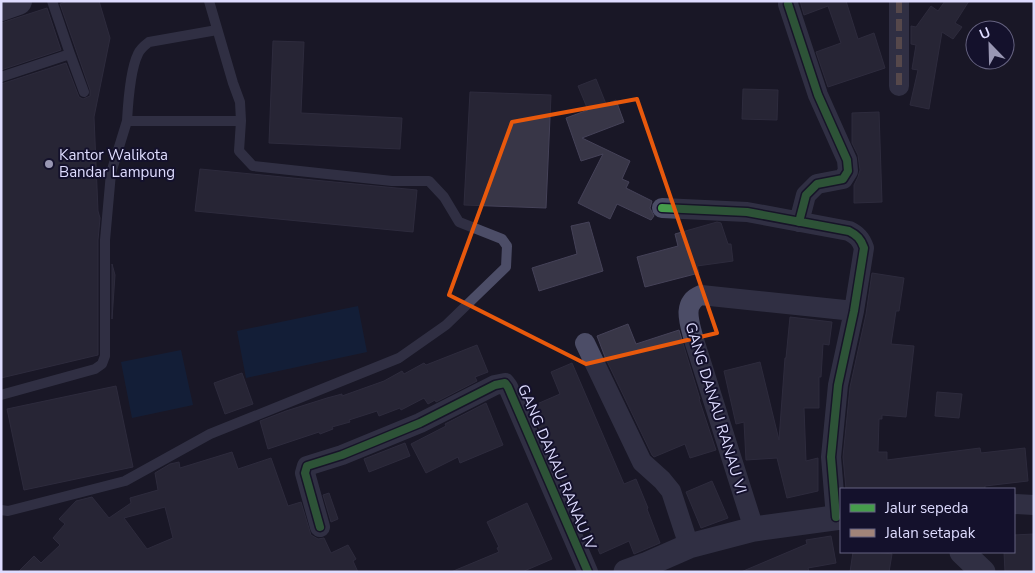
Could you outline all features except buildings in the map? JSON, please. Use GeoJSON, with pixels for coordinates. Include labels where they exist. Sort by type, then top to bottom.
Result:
{"type":"FeatureCollection","features":[{"type":"Feature","properties":{"kind":"main road"},"geometry":{"type":"LineString","coordinates":[[1,7],[18,1]]}},
{"type":"Feature","properties":{"kind":"street"},"geometry":{"type":"LineString","coordinates":[[899,1],[899,86]]}},
{"type":"Feature","properties":{"kind":"street"},"geometry":{"type":"LineString","coordinates":[[788,4],[818,95],[847,160],[848,171],[843,179],[817,184],[806,196],[799,222]]}},
{"type":"Feature","properties":{"kind":"street"},"geometry":{"type":"LineString","coordinates":[[626,572],[689,546],[754,529],[839,517],[831,457],[838,385],[854,311],[864,248],[862,241],[856,234],[849,231],[747,212],[662,208]]}},
{"type":"Feature","properties":{"kind":"street","name":"GANG DANAU RANAU VI"},"geometry":{"type":"LineString","coordinates":[[754,529],[694,340],[687,315],[689,305],[695,297],[701,295],[854,311]]}},
{"type":"Feature","properties":{"kind":"street"},"geometry":{"type":"LineString","coordinates":[[586,343],[642,462],[672,491],[689,546]]}},
{"type":"Feature","properties":{"kind":"street","name":"GANG DANAU RANAU IV"},"geometry":{"type":"LineString","coordinates":[[320,527],[305,473],[307,466],[342,455],[420,424],[495,385],[505,383],[588,572]]}},
{"type":"Feature","properties":{"kind":"street"},"geometry":{"type":"LineString","coordinates":[[1015,504],[1034,505]]}},
{"type":"Feature","properties":{"kind":"street"},"geometry":{"type":"LineString","coordinates":[[963,553],[984,572]]}},
{"type":"Feature","properties":{"kind":"lane"},"geometry":{"type":"LineString","coordinates":[[52,1],[84,92]]}},
{"type":"Feature","properties":{"kind":"lane"},"geometry":{"type":"LineString","coordinates":[[1,510],[8,511],[125,481],[210,434],[398,358],[446,325],[506,267],[507,246],[502,238],[459,222],[444,197],[429,181],[392,181],[253,166],[239,150],[240,102],[209,1]]}},
{"type":"Feature","properties":{"kind":"lane"},"geometry":{"type":"LineString","coordinates":[[1,395],[96,369],[102,364],[105,356],[105,240],[111,173],[127,122],[132,79],[138,54],[150,42],[217,30]]}},
{"type":"Feature","properties":{"kind":"lane"},"geometry":{"type":"LineString","coordinates":[[1,77],[70,54]]}},
{"type":"Feature","properties":{"kind":"lane"},"geometry":{"type":"LineString","coordinates":[[127,122],[241,121]]}},
{"type":"Feature","properties":{"kind":"highlighted area"},"geometry":{"type":"Polygon","coordinates":[[[637,99],[717,333],[586,364],[449,295],[512,122],[637,99]]]}},
{"type":"Feature","properties":{"kind":"water"},"geometry":{"type":"Polygon","coordinates":[[[358,306],[367,352],[246,378],[237,331],[358,306]]]}},
{"type":"Feature","properties":{"kind":"water"},"geometry":{"type":"Polygon","coordinates":[[[181,350],[193,405],[132,418],[121,362],[181,350]]]}},
{"type":"Feature","properties":{"kind":"marked path"},"geometry":{"type":"LineString","coordinates":[[899,1],[899,86]]}},
{"type":"Feature","properties":{"kind":"cycle path"},"geometry":{"type":"LineString","coordinates":[[788,4],[818,95],[847,160],[848,171],[843,179],[817,184],[806,195],[799,222]]}},
{"type":"Feature","properties":{"kind":"cycle path"},"geometry":{"type":"LineString","coordinates":[[662,208],[747,212],[849,231],[862,242],[864,248],[854,311],[838,385],[831,457],[836,517]]}},
{"type":"Feature","properties":{"kind":"cycle path"},"geometry":{"type":"LineString","coordinates":[[320,527],[305,473],[307,466],[342,455],[420,423],[495,385],[505,383],[588,572]]}},
{"type":"Feature","properties":{"kind":"place","name":"Kantor Walikota Bandar Lampung"},"geometry":{"type":"Point","coordinates":[49,164]}}]}
